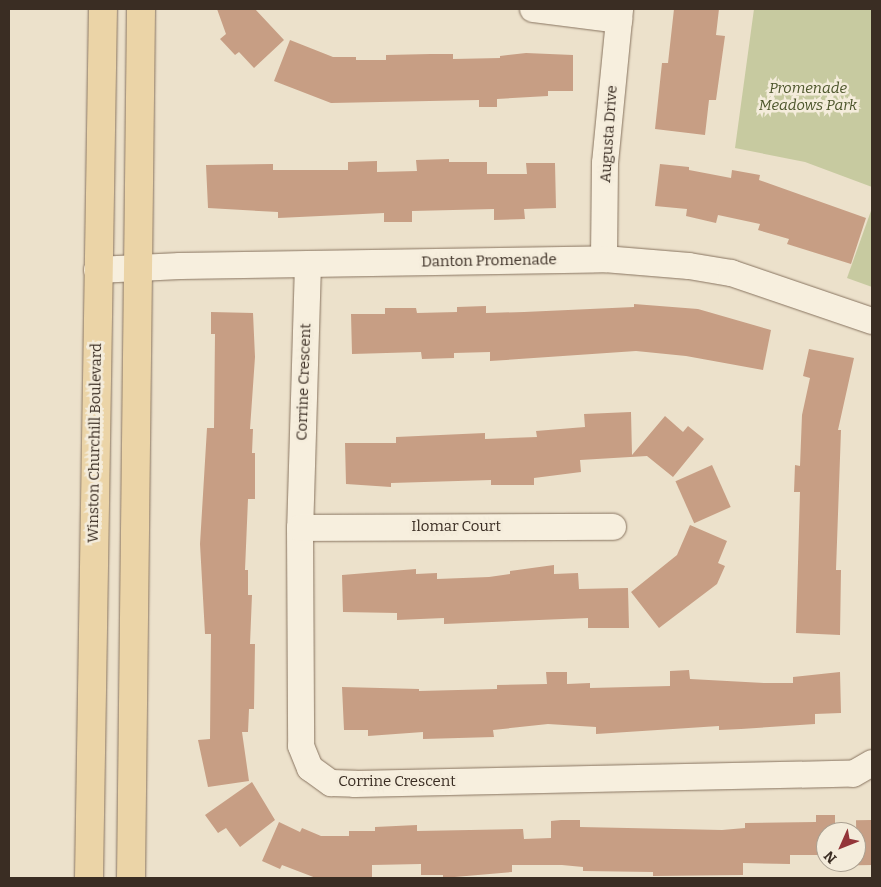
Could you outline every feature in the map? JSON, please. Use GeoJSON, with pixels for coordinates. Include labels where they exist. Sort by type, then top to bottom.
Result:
{"type":"FeatureCollection","features":[{"type":"Feature","properties":{"kind":"main road","name":"Winston Churchill Boulevard"},"geometry":{"type":"LineString","coordinates":[[89,878],[97,270],[104,9]]}},
{"type":"Feature","properties":{"kind":"main road"},"geometry":{"type":"LineString","coordinates":[[131,878],[141,9]]}},
{"type":"Feature","properties":{"kind":"street"},"geometry":{"type":"LineString","coordinates":[[534,9],[620,14]]}},
{"type":"Feature","properties":{"kind":"street","name":"Augusta Drive"},"geometry":{"type":"LineString","coordinates":[[604,260],[604,163],[620,14]]}},
{"type":"Feature","properties":{"kind":"street","name":"Danton Promenade"},"geometry":{"type":"LineString","coordinates":[[97,270],[308,264],[604,260],[689,266],[731,273],[872,321]]}},
{"type":"Feature","properties":{"kind":"street","name":"Corrine Crescent"},"geometry":{"type":"LineString","coordinates":[[308,264],[300,528],[300,746],[310,768],[331,783],[853,774],[872,763]]}},
{"type":"Feature","properties":{"kind":"street","name":"Ilomar Court"},"geometry":{"type":"LineString","coordinates":[[300,528],[613,527]]}},
{"type":"Feature","properties":{"kind":"green space","name":"Promenade Meadows Park"},"geometry":{"type":"Polygon","coordinates":[[[754,9],[872,9],[872,187],[805,162],[735,148],[754,9]]]}},
{"type":"Feature","properties":{"kind":"green space"},"geometry":{"type":"Polygon","coordinates":[[[872,208],[872,287],[847,278],[872,208]]]}},
{"type":"Feature","properties":{"kind":"building"},"geometry":{"type":"Polygon","coordinates":[[[217,9],[255,9],[284,40],[254,68],[239,52],[235,55],[220,39],[226,34],[217,9]]]}},
{"type":"Feature","properties":{"kind":"building"},"geometry":{"type":"Polygon","coordinates":[[[674,9],[719,9],[716,35],[725,36],[716,100],[709,100],[705,135],[655,129],[662,63],[668,63],[674,9]]]}},
{"type":"Feature","properties":{"kind":"building"},"geometry":{"type":"Polygon","coordinates":[[[290,40],[333,57],[356,57],[356,60],[386,60],[386,55],[453,54],[453,59],[500,58],[500,56],[526,53],[573,55],[573,91],[548,91],[548,96],[497,99],[497,107],[479,107],[479,100],[331,103],[274,81],[290,40]]]}},
{"type":"Feature","properties":{"kind":"building"},"geometry":{"type":"Polygon","coordinates":[[[449,159],[449,162],[487,162],[487,174],[527,174],[526,163],[555,163],[556,208],[524,209],[525,219],[494,220],[494,209],[412,211],[412,222],[384,222],[384,213],[278,218],[278,212],[208,208],[206,165],[273,164],[273,170],[348,170],[348,162],[377,161],[377,172],[417,171],[416,160],[449,159]]]}},
{"type":"Feature","properties":{"kind":"building"},"geometry":{"type":"Polygon","coordinates":[[[660,164],[689,167],[689,170],[731,178],[732,170],[760,175],[759,180],[866,218],[851,264],[787,244],[789,239],[758,230],[760,224],[718,215],[716,223],[686,216],[687,209],[655,206],[660,164]]]}},
{"type":"Feature","properties":{"kind":"building"},"geometry":{"type":"Polygon","coordinates":[[[634,304],[698,309],[771,330],[763,370],[686,356],[636,351],[490,361],[490,352],[454,353],[454,358],[422,359],[421,352],[352,354],[351,314],[385,314],[385,308],[416,308],[417,313],[457,312],[457,307],[486,306],[486,313],[634,307],[634,304]]]}},
{"type":"Feature","properties":{"kind":"building"},"geometry":{"type":"Polygon","coordinates":[[[211,312],[253,313],[255,357],[250,429],[253,429],[252,453],[255,453],[255,499],[248,499],[245,570],[248,570],[248,595],[252,595],[250,644],[255,644],[254,709],[249,709],[248,732],[242,732],[249,781],[208,787],[198,740],[210,739],[211,634],[205,634],[200,544],[207,428],[214,428],[215,334],[211,334],[211,312]]]}},
{"type":"Feature","properties":{"kind":"building"},"geometry":{"type":"Polygon","coordinates":[[[809,349],[854,358],[838,430],[841,430],[836,570],[841,570],[840,635],[796,633],[800,492],[794,492],[795,465],[800,466],[802,415],[810,378],[803,376],[809,349]]]}},
{"type":"Feature","properties":{"kind":"building"},"geometry":{"type":"Polygon","coordinates":[[[631,412],[632,455],[665,416],[683,432],[688,426],[704,439],[673,477],[647,456],[580,460],[581,472],[534,478],[534,485],[491,485],[491,480],[391,483],[391,487],[346,484],[345,443],[396,443],[396,437],[485,433],[485,439],[537,437],[536,431],[585,427],[584,414],[631,412]]]}},
{"type":"Feature","properties":{"kind":"building"},"geometry":{"type":"Polygon","coordinates":[[[712,465],[731,507],[694,523],[675,481],[712,465]]]}},
{"type":"Feature","properties":{"kind":"building"},"geometry":{"type":"Polygon","coordinates":[[[690,525],[727,541],[718,563],[725,566],[717,584],[659,628],[631,592],[677,555],[690,525]]]}},
{"type":"Feature","properties":{"kind":"building"},"geometry":{"type":"Polygon","coordinates":[[[554,565],[554,574],[578,573],[579,589],[628,588],[629,628],[588,628],[588,618],[444,624],[444,618],[397,620],[397,613],[343,612],[342,575],[416,569],[416,574],[437,573],[437,579],[489,577],[510,574],[510,571],[554,565]]]}},
{"type":"Feature","properties":{"kind":"building"},"geometry":{"type":"Polygon","coordinates":[[[689,670],[690,679],[764,683],[793,683],[793,677],[840,672],[841,713],[815,714],[815,724],[719,730],[719,726],[596,734],[596,727],[548,724],[493,730],[494,737],[423,739],[423,732],[368,736],[368,730],[344,730],[342,687],[419,689],[419,691],[497,689],[497,685],[547,684],[546,672],[567,672],[567,684],[590,683],[590,688],[670,686],[670,671],[689,670]]]}},
{"type":"Feature","properties":{"kind":"building"},"geometry":{"type":"Polygon","coordinates":[[[252,782],[275,820],[240,847],[226,828],[218,833],[205,815],[252,782]]]}},
{"type":"Feature","properties":{"kind":"building"},"geometry":{"type":"Polygon","coordinates":[[[816,815],[835,815],[835,822],[816,822],[816,815]]]}},
{"type":"Feature","properties":{"kind":"building"},"geometry":{"type":"Polygon","coordinates":[[[561,820],[580,820],[580,827],[722,830],[745,828],[745,823],[816,822],[816,855],[790,855],[790,864],[743,863],[743,875],[653,876],[653,872],[583,871],[583,867],[562,865],[512,865],[512,872],[443,878],[443,875],[421,875],[421,864],[372,865],[372,878],[316,878],[282,865],[280,869],[262,861],[279,822],[300,832],[302,828],[321,836],[349,836],[349,831],[375,831],[375,827],[417,825],[417,831],[523,829],[524,839],[551,838],[551,821],[561,820]]]}},
{"type":"Feature","properties":{"kind":"building"},"geometry":{"type":"Polygon","coordinates":[[[856,820],[871,820],[872,865],[866,865],[866,822],[856,822],[856,820]]]}}]}
